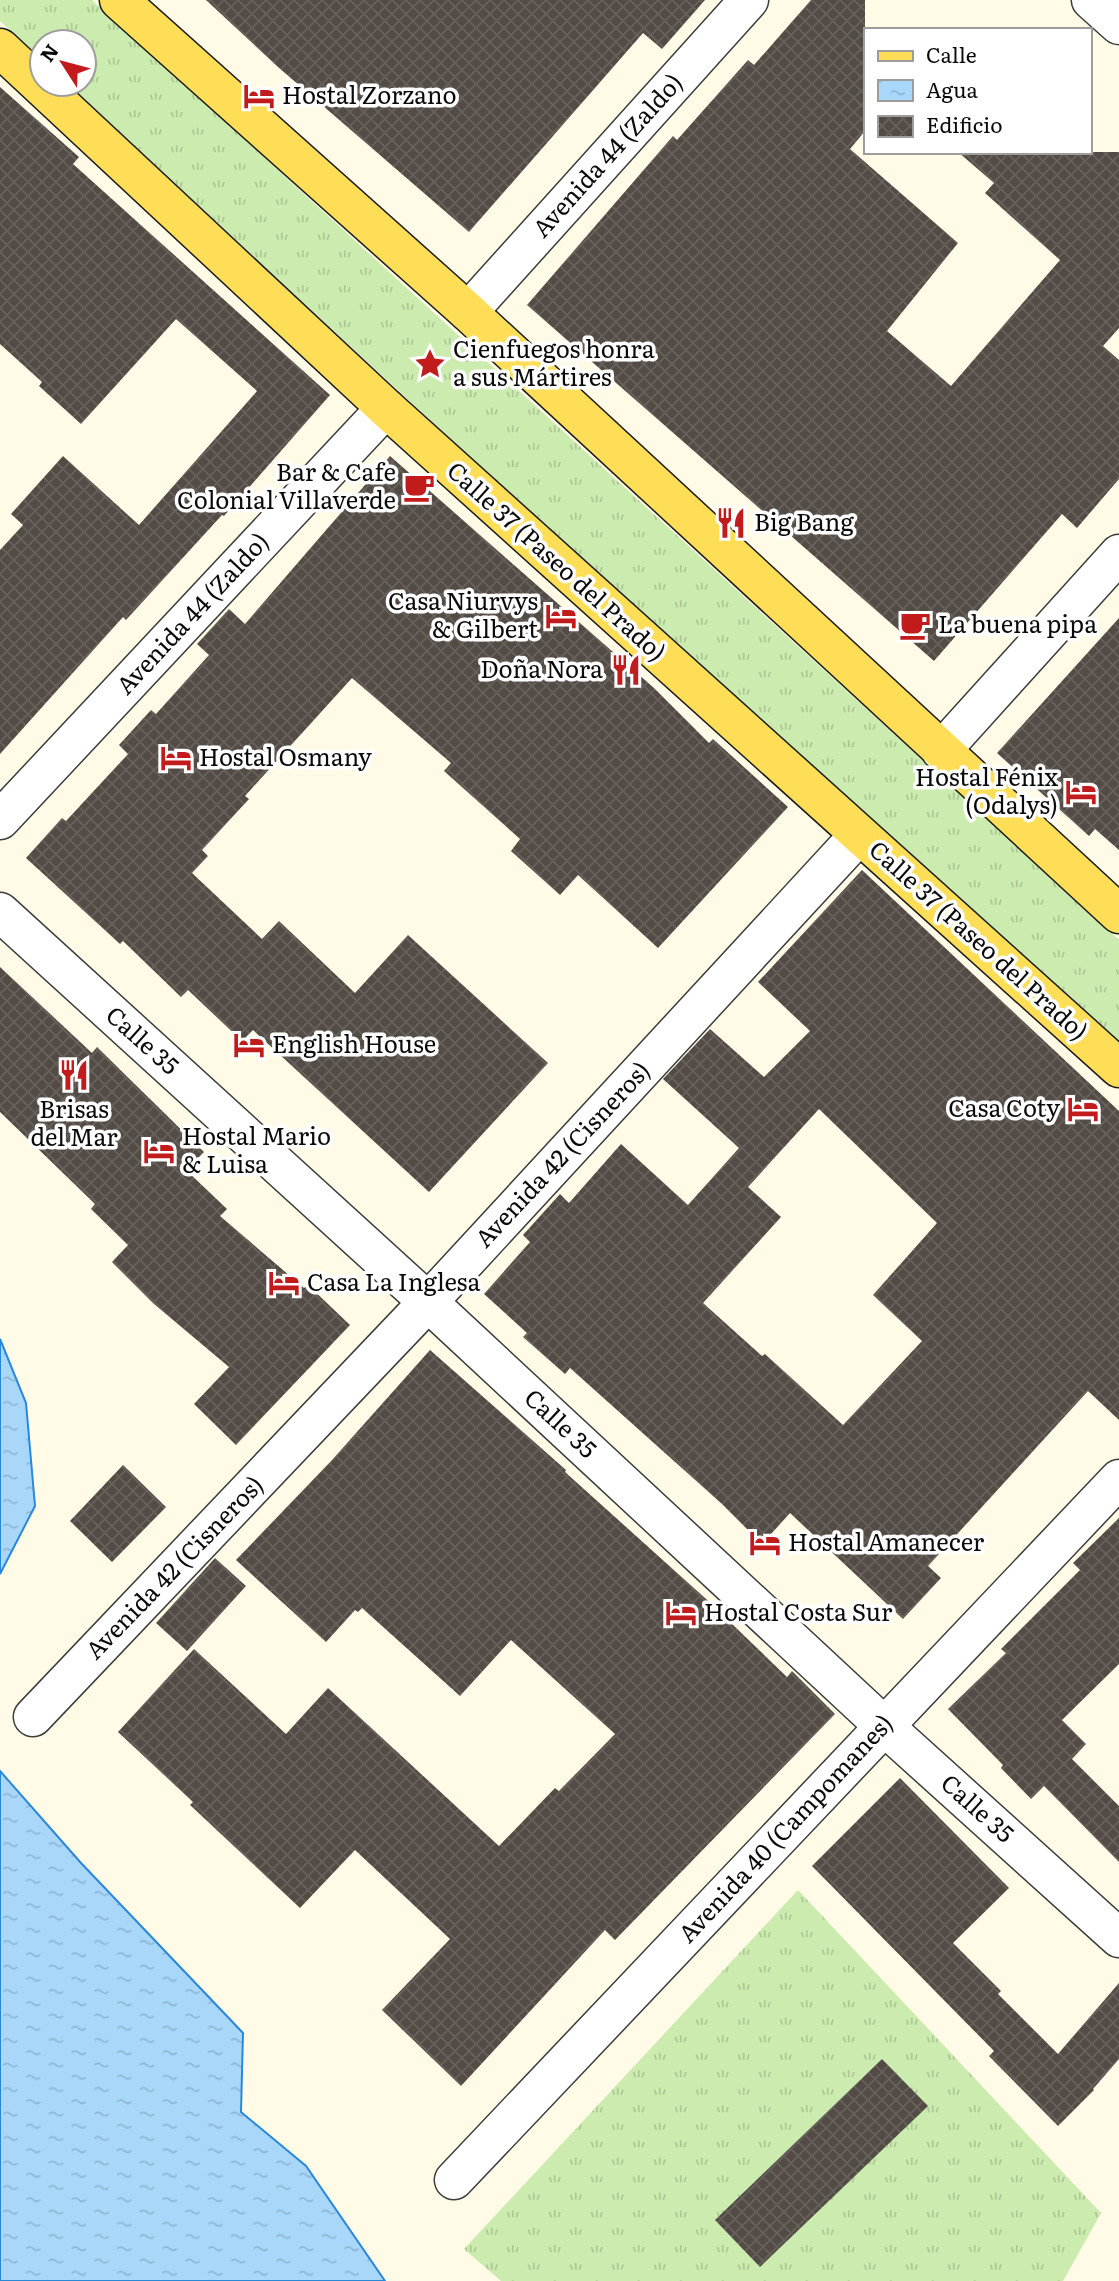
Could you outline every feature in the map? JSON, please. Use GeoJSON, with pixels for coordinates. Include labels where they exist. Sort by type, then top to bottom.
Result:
{"type":"FeatureCollection","features":[{"type":"Feature","properties":{"kind":"main road"},"geometry":{"type":"LineString","coordinates":[[119,0],[468,312],[1119,914]]}},
{"type":"Feature","properties":{"kind":"main road","name":"Calle 37 (Paseo del Prado)"},"geometry":{"type":"LineString","coordinates":[[0,48],[386,408],[1119,1068]]}},
{"type":"Feature","properties":{"kind":"street","name":"Avenida 44 (Zaldo)"},"geometry":{"type":"LineString","coordinates":[[468,312],[749,0]]}},
{"type":"Feature","properties":{"kind":"street"},"geometry":{"type":"LineString","coordinates":[[1091,0],[1119,25]]}},
{"type":"Feature","properties":{"kind":"street","name":"Avenida 44 (Zaldo)"},"geometry":{"type":"LineString","coordinates":[[0,820],[386,408]]}},
{"type":"Feature","properties":{"kind":"street"},"geometry":{"type":"LineString","coordinates":[[941,751],[1119,554]]}},
{"type":"Feature","properties":{"kind":"street","name":"Avenida 42 (Cisneros)"},"geometry":{"type":"LineString","coordinates":[[33,1717],[428,1302],[859,835]]}},
{"type":"Feature","properties":{"kind":"street","name":"Calle 35"},"geometry":{"type":"LineString","coordinates":[[0,912],[428,1302],[884,1726],[1119,1938]]}},
{"type":"Feature","properties":{"kind":"street","name":"Avenida 40 (Campomanes)"},"geometry":{"type":"LineString","coordinates":[[454,2180],[1119,1479]]}},
{"type":"Feature","properties":{"kind":"green space"},"geometry":{"type":"Polygon","coordinates":[[[0,0],[92,0],[1119,940],[1119,1042],[583,562],[83,98],[98,98],[98,28],[28,28],[28,47],[0,21],[0,0]]]}},
{"type":"Feature","properties":{"kind":"green space"},"geometry":{"type":"Polygon","coordinates":[[[798,1890],[1101,2213],[1063,2281],[501,2281],[464,2249],[798,1890]]]}},
{"type":"Feature","properties":{"kind":"water"},"geometry":{"type":"Polygon","coordinates":[[[0,1339],[26,1403],[35,1506],[0,1574],[0,1339]]]}},
{"type":"Feature","properties":{"kind":"water"},"geometry":{"type":"Polygon","coordinates":[[[0,1771],[81,1863],[243,2033],[241,2112],[306,2166],[385,2281],[0,2281],[0,1771]]]}},
{"type":"Feature","properties":{"kind":"building"},"geometry":{"type":"Polygon","coordinates":[[[206,0],[705,0],[662,49],[643,33],[469,232],[278,67],[206,0]]]}},
{"type":"Feature","properties":{"kind":"building"},"geometry":{"type":"Polygon","coordinates":[[[811,0],[865,0],[864,132],[850,149],[958,243],[887,331],[951,386],[1060,260],[985,193],[994,183],[960,154],[1119,152],[1119,328],[1103,346],[1119,360],[1119,479],[1077,528],[1062,514],[934,661],[527,305],[673,136],[677,140],[748,60],[754,65],[811,0]]]}},
{"type":"Feature","properties":{"kind":"building"},"geometry":{"type":"Polygon","coordinates":[[[0,87],[79,157],[73,164],[330,395],[224,516],[222,515],[126,620],[123,617],[0,754],[0,550],[23,525],[11,514],[63,456],[139,525],[257,391],[176,319],[81,424],[39,386],[42,382],[0,344],[0,87]]]}},
{"type":"Feature","properties":{"kind":"building"},"geometry":{"type":"Polygon","coordinates":[[[390,456],[654,688],[709,743],[713,739],[788,807],[658,948],[578,875],[560,895],[511,851],[520,839],[444,771],[451,763],[352,678],[245,796],[249,799],[202,850],[208,856],[192,873],[262,939],[279,921],[355,993],[408,935],[548,1063],[429,1192],[253,1030],[242,1041],[188,990],[181,997],[123,941],[120,944],[26,858],[62,818],[66,821],[128,754],[119,745],[151,710],[156,714],[209,655],[197,644],[229,609],[245,624],[390,456]]]}},
{"type":"Feature","properties":{"kind":"building"},"geometry":{"type":"Polygon","coordinates":[[[1119,618],[1119,850],[1095,829],[1089,836],[997,753],[1119,618]]]}},
{"type":"Feature","properties":{"kind":"building"},"geometry":{"type":"Polygon","coordinates":[[[862,870],[1119,1111],[1119,1420],[1088,1391],[928,1566],[941,1578],[903,1619],[790,1513],[762,1544],[722,1504],[570,1368],[565,1374],[523,1337],[527,1333],[484,1294],[530,1242],[523,1235],[560,1194],[569,1203],[621,1144],[688,1205],[739,1148],[663,1079],[710,1029],[764,1077],[810,1031],[758,982],[862,870]],[[819,1109],[748,1187],[781,1217],[703,1303],[762,1356],[765,1354],[843,1425],[922,1341],[873,1295],[937,1223],[819,1109]]]}},
{"type":"Feature","properties":{"kind":"building"},"geometry":{"type":"Polygon","coordinates":[[[0,967],[92,1053],[97,1047],[204,1152],[186,1170],[227,1209],[220,1216],[304,1288],[308,1285],[350,1325],[236,1445],[194,1404],[229,1367],[154,1304],[112,1262],[128,1245],[91,1209],[95,1204],[0,1112],[0,967]]]}},
{"type":"Feature","properties":{"kind":"building"},"geometry":{"type":"Polygon","coordinates":[[[430,1350],[566,1470],[565,1472],[705,1598],[787,1677],[792,1671],[835,1714],[615,1940],[605,1930],[461,2086],[382,2010],[450,1939],[355,1850],[300,1908],[190,1805],[193,1802],[118,1732],[194,1649],[286,1734],[328,1688],[499,1846],[555,1788],[559,1791],[615,1734],[511,1640],[460,1696],[362,1608],[358,1612],[355,1610],[326,1642],[236,1560],[332,1460],[430,1350]]]}},
{"type":"Feature","properties":{"kind":"building"},"geometry":{"type":"Polygon","coordinates":[[[123,1465],[166,1507],[112,1562],[70,1521],[123,1465]]]}},
{"type":"Feature","properties":{"kind":"building"},"geometry":{"type":"Polygon","coordinates":[[[1119,1518],[1119,1664],[1062,1720],[1086,1744],[1072,1759],[1119,1806],[1119,1862],[1044,1786],[1031,1799],[1001,1768],[1003,1765],[948,1709],[1006,1653],[1001,1649],[1080,1570],[1073,1563],[1119,1518]]]}},
{"type":"Feature","properties":{"kind":"building"},"geometry":{"type":"Polygon","coordinates":[[[215,1558],[246,1586],[187,1651],[156,1623],[215,1558]]]}},
{"type":"Feature","properties":{"kind":"building"},"geometry":{"type":"Polygon","coordinates":[[[900,1778],[1009,1888],[953,1943],[1001,1991],[998,1994],[1058,2054],[1119,1983],[1119,2059],[1094,2090],[1058,2126],[989,2056],[994,2051],[812,1866],[900,1778]]]}},
{"type":"Feature","properties":{"kind":"building"},"geometry":{"type":"Polygon","coordinates":[[[882,2059],[928,2106],[760,2267],[715,2220],[882,2059]]]}},
{"type":"Feature","properties":{"kind":"place","name":"Hostal Zorzano"},"geometry":{"type":"Point","coordinates":[259,96]}},
{"type":"Feature","properties":{"kind":"place","name":"Cienfuegos honra a sus Mártires"},"geometry":{"type":"Point","coordinates":[430,364]}},
{"type":"Feature","properties":{"kind":"place","name":"Bar & Cafe Colonial Villaverde"},"geometry":{"type":"Point","coordinates":[419,487]}},
{"type":"Feature","properties":{"kind":"place","name":"Big Bang"},"geometry":{"type":"Point","coordinates":[731,523]}},
{"type":"Feature","properties":{"kind":"place","name":"Casa Niurvys & Gilbert"},"geometry":{"type":"Point","coordinates":[561,616]}},
{"type":"Feature","properties":{"kind":"place","name":"La buena pipa"},"geometry":{"type":"Point","coordinates":[915,625]}},
{"type":"Feature","properties":{"kind":"place","name":"Doña Nora"},"geometry":{"type":"Point","coordinates":[626,670]}},
{"type":"Feature","properties":{"kind":"place","name":"Hostal Osmany"},"geometry":{"type":"Point","coordinates":[176,758]}},
{"type":"Feature","properties":{"kind":"place","name":"Hostal Fénix (Odalys)"},"geometry":{"type":"Point","coordinates":[1081,792]}},
{"type":"Feature","properties":{"kind":"place","name":"English House"},"geometry":{"type":"Point","coordinates":[249,1045]}},
{"type":"Feature","properties":{"kind":"place","name":"Brisas del Mar"},"geometry":{"type":"Point","coordinates":[74,1075]}},
{"type":"Feature","properties":{"kind":"place","name":"Casa Coty"},"geometry":{"type":"Point","coordinates":[1083,1109]}},
{"type":"Feature","properties":{"kind":"place","name":"Hostal Mario & Luisa"},"geometry":{"type":"Point","coordinates":[159,1151]}},
{"type":"Feature","properties":{"kind":"place","name":"Casa La Inglesa"},"geometry":{"type":"Point","coordinates":[284,1283]}},
{"type":"Feature","properties":{"kind":"place","name":"Hostal Amanecer"},"geometry":{"type":"Point","coordinates":[765,1543]}},
{"type":"Feature","properties":{"kind":"place","name":"Hostal Costa Sur"},"geometry":{"type":"Point","coordinates":[681,1613]}}]}
